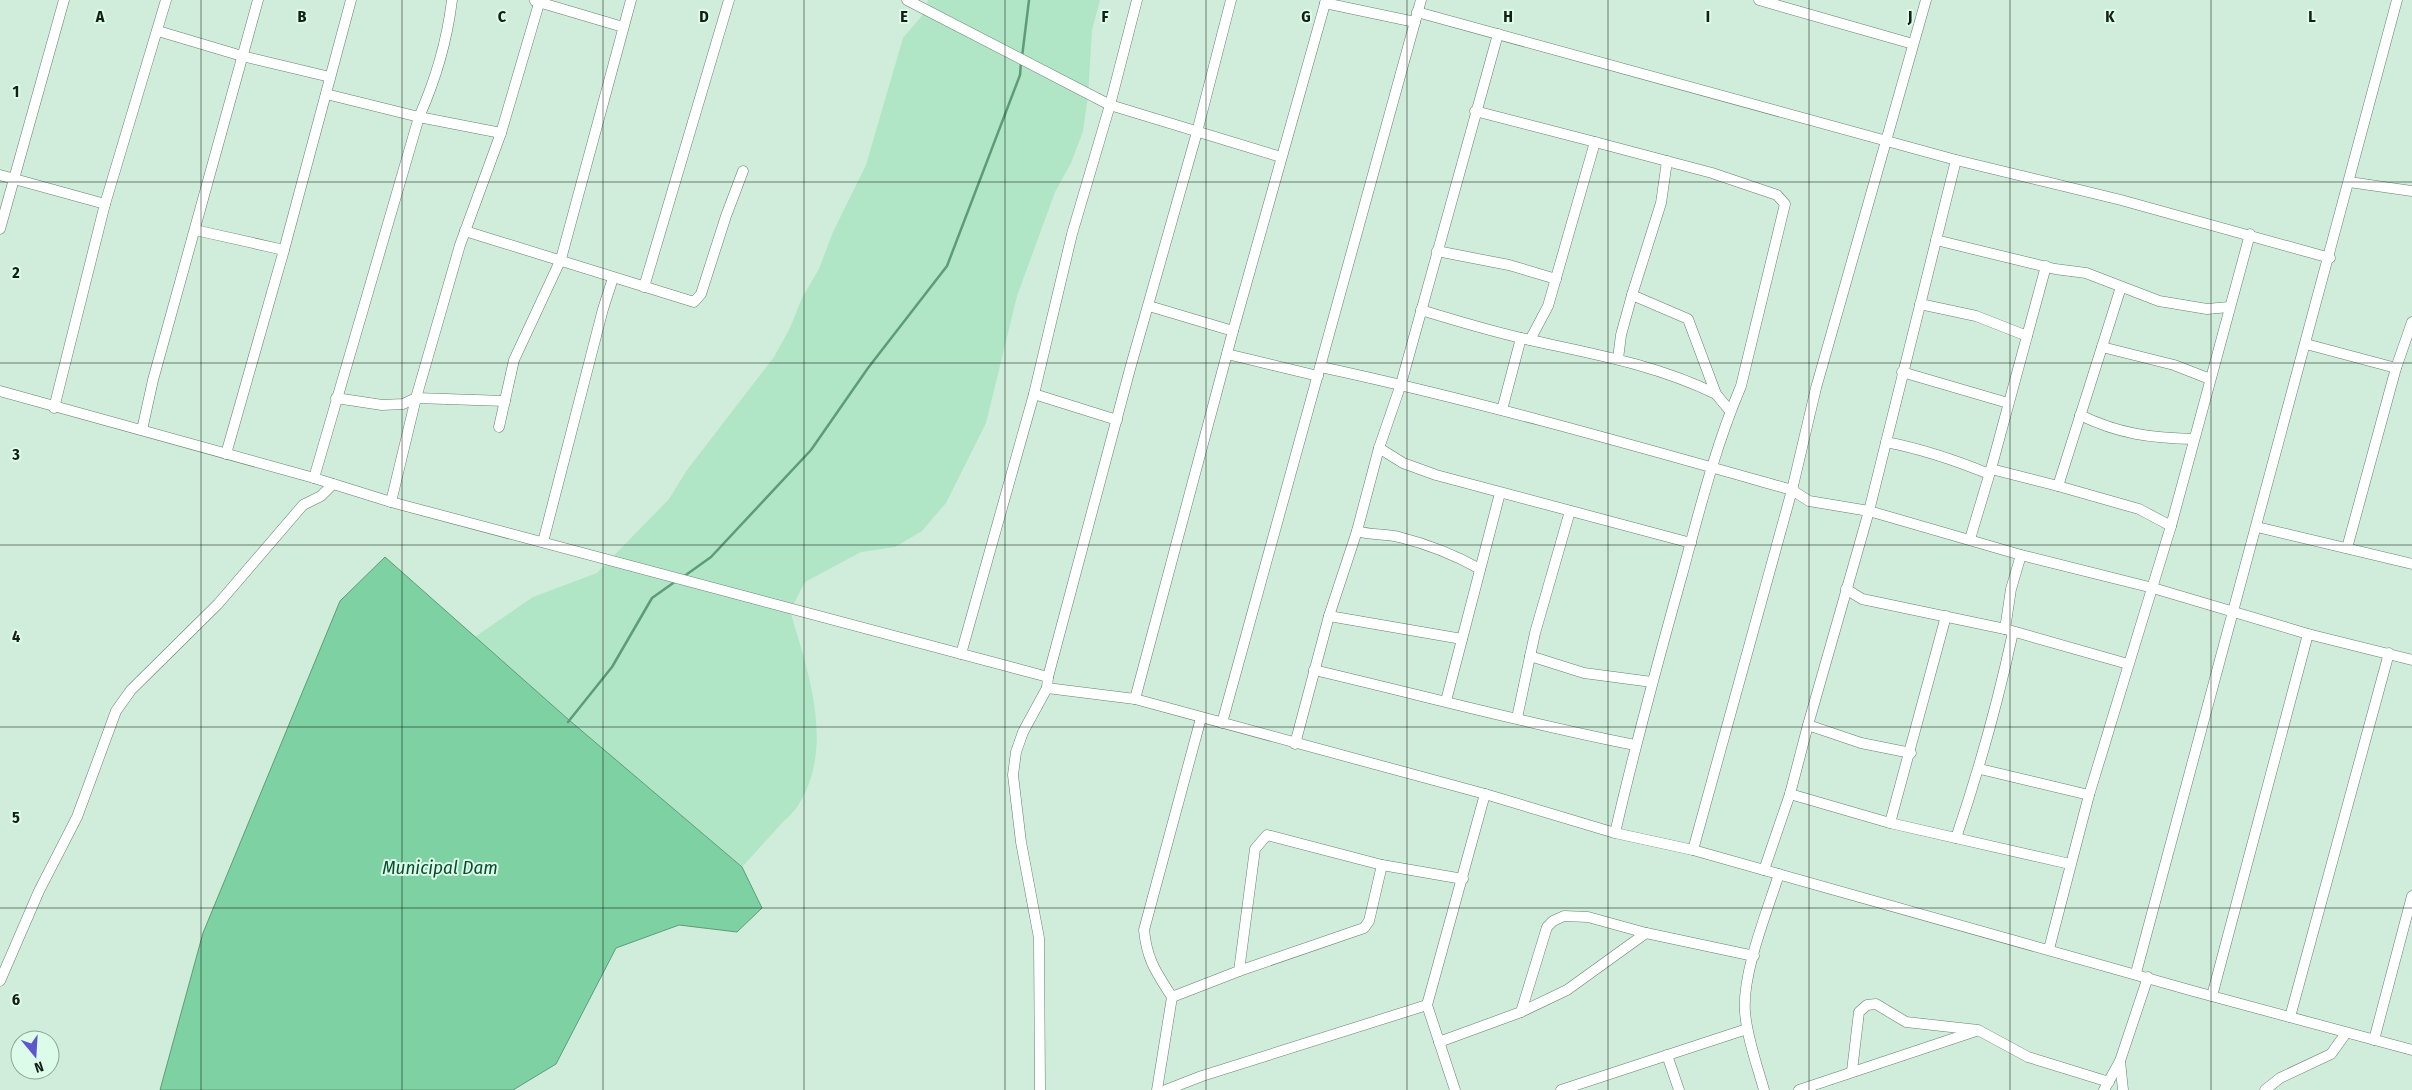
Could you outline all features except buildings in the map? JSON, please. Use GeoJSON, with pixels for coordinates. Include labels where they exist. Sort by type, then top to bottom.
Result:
{"type":"FeatureCollection","features":[{"type":"Feature","properties":{"kind":"street"},"geometry":{"type":"LineString","coordinates":[[0,229],[64,0]]}},
{"type":"Feature","properties":{"kind":"street"},"geometry":{"type":"LineString","coordinates":[[54,408],[105,204],[158,32],[166,0]]}},
{"type":"Feature","properties":{"kind":"street"},"geometry":{"type":"LineString","coordinates":[[142,430],[153,380],[258,0]]}},
{"type":"Feature","properties":{"kind":"street"},"geometry":{"type":"LineString","coordinates":[[226,454],[284,250],[351,0]]}},
{"type":"Feature","properties":{"kind":"street"},"geometry":{"type":"LineString","coordinates":[[314,478],[419,117],[432,88],[444,50],[452,0]]}},
{"type":"Feature","properties":{"kind":"street"},"geometry":{"type":"LineString","coordinates":[[499,426],[514,360],[561,259],[631,0]]}},
{"type":"Feature","properties":{"kind":"street"},"geometry":{"type":"LineString","coordinates":[[644,287],[729,0]]}},
{"type":"Feature","properties":{"kind":"street"},"geometry":{"type":"LineString","coordinates":[[907,0],[1110,105],[1281,157]]}},
{"type":"Feature","properties":{"kind":"street"},"geometry":{"type":"LineString","coordinates":[[961,654],[1034,394],[1072,234],[1110,105],[1137,0]]}},
{"type":"Feature","properties":{"kind":"street"},"geometry":{"type":"LineString","coordinates":[[1040,1090],[1039,938],[1021,842],[1012,775],[1016,752],[1023,732],[1047,682],[1197,132],[1231,0]]}},
{"type":"Feature","properties":{"kind":"street"},"geometry":{"type":"LineString","coordinates":[[1222,723],[1320,371],[1369,183],[1421,0]]}},
{"type":"Feature","properties":{"kind":"street"},"geometry":{"type":"LineString","coordinates":[[1759,0],[1912,44]]}},
{"type":"Feature","properties":{"kind":"street"},"geometry":{"type":"LineString","coordinates":[[1693,850],[1792,490],[1816,388],[1926,0]]}},
{"type":"Feature","properties":{"kind":"street"},"geometry":{"type":"LineString","coordinates":[[2136,973],[2330,258],[2397,0]]}},
{"type":"Feature","properties":{"kind":"street"},"geometry":{"type":"LineString","coordinates":[[391,502],[416,398],[465,231],[501,133],[538,1],[623,27]]}},
{"type":"Feature","properties":{"kind":"street"},"geometry":{"type":"LineString","coordinates":[[1135,699],[1233,331],[1326,2],[1416,17],[1498,34],[1956,160],[2122,200],[2250,234],[2330,258]]}},
{"type":"Feature","properties":{"kind":"street"},"geometry":{"type":"LineString","coordinates":[[158,32],[242,56],[330,77]]}},
{"type":"Feature","properties":{"kind":"street"},"geometry":{"type":"LineString","coordinates":[[1295,744],[1329,616],[1357,531],[1379,448],[1401,384],[1475,111],[1498,34]]}},
{"type":"Feature","properties":{"kind":"street"},"geometry":{"type":"LineString","coordinates":[[326,94],[419,117],[501,133]]}},
{"type":"Feature","properties":{"kind":"street"},"geometry":{"type":"LineString","coordinates":[[1475,111],[1667,161],[1777,195],[1785,204],[1740,386],[1730,411],[1713,468],[1652,682],[1615,832]]}},
{"type":"Feature","properties":{"kind":"street"},"geometry":{"type":"LineString","coordinates":[[1502,410],[1526,339],[1548,306],[1595,142]]}},
{"type":"Feature","properties":{"kind":"street"},"geometry":{"type":"LineString","coordinates":[[1764,870],[1790,794],[1869,511],[1956,160]]}},
{"type":"Feature","properties":{"kind":"street"},"geometry":{"type":"LineString","coordinates":[[1618,359],[1621,335],[1632,295],[1661,203],[1667,161]]}},
{"type":"Feature","properties":{"kind":"street"},"geometry":{"type":"LineString","coordinates":[[465,231],[508,246],[561,259],[613,278],[690,302],[698,300],[743,171]]}},
{"type":"Feature","properties":{"kind":"street"},"geometry":{"type":"LineString","coordinates":[[0,175],[105,204]]}},
{"type":"Feature","properties":{"kind":"street"},"geometry":{"type":"LineString","coordinates":[[2349,182],[2412,191]]}},
{"type":"Feature","properties":{"kind":"street"},"geometry":{"type":"LineString","coordinates":[[195,230],[284,250]]}},
{"type":"Feature","properties":{"kind":"street"},"geometry":{"type":"LineString","coordinates":[[2049,948],[2089,795],[2171,526],[2250,234]]}},
{"type":"Feature","properties":{"kind":"street"},"geometry":{"type":"LineString","coordinates":[[1936,240],[2046,266],[2086,273],[2159,301],[2207,308],[2229,307]]}},
{"type":"Feature","properties":{"kind":"street"},"geometry":{"type":"LineString","coordinates":[[1437,251],[1509,264],[1556,279]]}},
{"type":"Feature","properties":{"kind":"street"},"geometry":{"type":"LineString","coordinates":[[1970,539],[2046,266]]}},
{"type":"Feature","properties":{"kind":"street"},"geometry":{"type":"LineString","coordinates":[[544,542],[603,309],[613,278]]}},
{"type":"Feature","properties":{"kind":"street"},"geometry":{"type":"LineString","coordinates":[[2058,486],[2121,287]]}},
{"type":"Feature","properties":{"kind":"street"},"geometry":{"type":"LineString","coordinates":[[1632,295],[1688,319],[1716,394],[1730,411]]}},
{"type":"Feature","properties":{"kind":"street"},"geometry":{"type":"LineString","coordinates":[[1920,304],[1976,316],[2026,336]]}},
{"type":"Feature","properties":{"kind":"street"},"geometry":{"type":"LineString","coordinates":[[1149,306],[1233,331]]}},
{"type":"Feature","properties":{"kind":"street"},"geometry":{"type":"LineString","coordinates":[[1420,310],[1526,339],[1618,359],[1678,377],[1716,394]]}},
{"type":"Feature","properties":{"kind":"street"},"geometry":{"type":"LineString","coordinates":[[2347,548],[2396,368],[2412,322]]}},
{"type":"Feature","properties":{"kind":"street"},"geometry":{"type":"LineString","coordinates":[[2306,344],[2396,368]]}},
{"type":"Feature","properties":{"kind":"street"},"geometry":{"type":"LineString","coordinates":[[2102,347],[2174,365],[2210,379]]}},
{"type":"Feature","properties":{"kind":"street"},"geometry":{"type":"LineString","coordinates":[[1227,354],[1401,384],[1502,410],[1792,490],[1809,501],[1869,511],[2021,555],[2152,588],[2308,634],[2412,660]]}},
{"type":"Feature","properties":{"kind":"street"},"geometry":{"type":"LineString","coordinates":[[1902,372],[2008,403]]}},
{"type":"Feature","properties":{"kind":"street"},"geometry":{"type":"LineString","coordinates":[[0,392],[314,478],[391,502],[961,654],[1047,682],[1135,699],[1295,744],[1486,794],[1615,832],[1693,850],[2049,948],[2212,996],[2412,1050]]}},
{"type":"Feature","properties":{"kind":"street"},"geometry":{"type":"LineString","coordinates":[[1034,394],[1117,420]]}},
{"type":"Feature","properties":{"kind":"street"},"geometry":{"type":"LineString","coordinates":[[336,398],[382,405],[402,404],[416,398],[505,402]]}},
{"type":"Feature","properties":{"kind":"street"},"geometry":{"type":"LineString","coordinates":[[2080,415],[2105,427],[2127,433],[2152,438],[2194,439]]}},
{"type":"Feature","properties":{"kind":"street"},"geometry":{"type":"LineString","coordinates":[[1886,442],[1916,448],[1990,472],[2058,486],[2138,510],[2171,526]]}},
{"type":"Feature","properties":{"kind":"street"},"geometry":{"type":"LineString","coordinates":[[1379,448],[1403,463],[1419,469],[1500,493],[1691,543]]}},
{"type":"Feature","properties":{"kind":"street"},"geometry":{"type":"LineString","coordinates":[[0,981],[38,891],[77,817],[116,711],[131,690],[177,647],[218,604],[302,505],[321,496],[333,484]]}},
{"type":"Feature","properties":{"kind":"street"},"geometry":{"type":"LineString","coordinates":[[1446,701],[1500,493]]}},
{"type":"Feature","properties":{"kind":"street"},"geometry":{"type":"LineString","coordinates":[[1517,718],[1530,656],[1570,511]]}},
{"type":"Feature","properties":{"kind":"street"},"geometry":{"type":"LineString","coordinates":[[2257,527],[2412,564]]}},
{"type":"Feature","properties":{"kind":"street"},"geometry":{"type":"LineString","coordinates":[[1357,531],[1399,537],[1462,559],[1480,569]]}},
{"type":"Feature","properties":{"kind":"street"},"geometry":{"type":"LineString","coordinates":[[1956,838],[1980,769],[1998,702],[2009,630],[2011,589],[2021,555]]}},
{"type":"Feature","properties":{"kind":"street"},"geometry":{"type":"LineString","coordinates":[[1846,589],[1862,599],[2009,630],[2128,664]]}},
{"type":"Feature","properties":{"kind":"street"},"geometry":{"type":"LineString","coordinates":[[1329,616],[1462,639]]}},
{"type":"Feature","properties":{"kind":"street"},"geometry":{"type":"LineString","coordinates":[[1890,822],[1911,753],[1946,616]]}},
{"type":"Feature","properties":{"kind":"street"},"geometry":{"type":"LineString","coordinates":[[2212,996],[2308,634]]}},
{"type":"Feature","properties":{"kind":"street"},"geometry":{"type":"LineString","coordinates":[[2290,1017],[2389,654]]}},
{"type":"Feature","properties":{"kind":"street"},"geometry":{"type":"LineString","coordinates":[[1530,656],[1584,673],[1652,682]]}},
{"type":"Feature","properties":{"kind":"street"},"geometry":{"type":"LineString","coordinates":[[1314,670],[1517,718],[1565,732],[1635,745]]}},
{"type":"Feature","properties":{"kind":"street"},"geometry":{"type":"LineString","coordinates":[[1157,1090],[1172,997],[1150,959],[1144,930],[1201,718]]}},
{"type":"Feature","properties":{"kind":"street"},"geometry":{"type":"LineString","coordinates":[[1808,725],[1861,743],[1911,753]]}},
{"type":"Feature","properties":{"kind":"street"},"geometry":{"type":"LineString","coordinates":[[1980,769],[2089,795]]}},
{"type":"Feature","properties":{"kind":"street"},"geometry":{"type":"LineString","coordinates":[[1455,1090],[1428,1005],[1486,794]]}},
{"type":"Feature","properties":{"kind":"street"},"geometry":{"type":"LineString","coordinates":[[1790,794],[1890,822],[2070,864]]}},
{"type":"Feature","properties":{"kind":"street"},"geometry":{"type":"LineString","coordinates":[[1239,971],[1255,849],[1263,837],[1273,835],[1382,865],[1462,879]]}},
{"type":"Feature","properties":{"kind":"street"},"geometry":{"type":"LineString","coordinates":[[1172,997],[1239,971],[1364,928],[1369,921],[1382,865]]}},
{"type":"Feature","properties":{"kind":"street"},"geometry":{"type":"LineString","coordinates":[[1764,1090],[1747,1029],[1744,1010],[1746,989],[1754,956],[1779,874]]}},
{"type":"Feature","properties":{"kind":"street"},"geometry":{"type":"LineString","coordinates":[[2374,1040],[2412,896]]}},
{"type":"Feature","properties":{"kind":"street"},"geometry":{"type":"LineString","coordinates":[[1521,1012],[1548,927],[1552,921],[1564,916],[1588,917],[1646,933],[1754,956]]}},
{"type":"Feature","properties":{"kind":"street"},"geometry":{"type":"LineString","coordinates":[[1439,1042],[1521,1012],[1567,990],[1646,933]]}},
{"type":"Feature","properties":{"kind":"street"},"geometry":{"type":"LineString","coordinates":[[1852,1071],[1859,1012],[1867,1005],[1876,1004],[1906,1022],[1978,1030],[2028,1057],[2107,1086],[2120,1061],[2148,977]]}},
{"type":"Feature","properties":{"kind":"street"},"geometry":{"type":"LineString","coordinates":[[1166,1090],[1202,1076],[1428,1005]]}},
{"type":"Feature","properties":{"kind":"street"},"geometry":{"type":"LineString","coordinates":[[1561,1090],[1747,1029]]}},
{"type":"Feature","properties":{"kind":"street"},"geometry":{"type":"LineString","coordinates":[[1799,1090],[1852,1071],[1903,1057],[1978,1030]]}},
{"type":"Feature","properties":{"kind":"street"},"geometry":{"type":"LineString","coordinates":[[2265,1090],[2280,1078],[2331,1054],[2346,1033]]}},
{"type":"Feature","properties":{"kind":"street"},"geometry":{"type":"LineString","coordinates":[[1667,1055],[1679,1090]]}},
{"type":"Feature","properties":{"kind":"street"},"geometry":{"type":"LineString","coordinates":[[2120,1061],[2123,1090]]}},
{"type":"Feature","properties":{"kind":"shaded area"},"geometry":{"type":"Polygon","coordinates":[[[928,0],[1100,0],[1092,30],[1088,96],[1083,131],[1071,163],[1055,192],[1017,296],[986,423],[946,503],[922,531],[895,547],[861,552],[805,582],[790,611],[804,658],[815,708],[817,733],[815,757],[810,781],[797,807],[742,867],[569,720],[475,637],[533,597],[597,573],[669,499],[687,470],[774,357],[790,328],[802,298],[819,269],[833,232],[866,165],[903,38],[925,12],[928,0]]]}},
{"type":"Feature","properties":{"kind":"water","name":"Municipal Dam"},"geometry":{"type":"Polygon","coordinates":[[[385,557],[569,720],[742,867],[762,908],[737,932],[679,925],[616,948],[556,1064],[513,1090],[160,1090],[203,933],[340,601],[385,557]]]}},
{"type":"Feature","properties":{"kind":"waterway"},"geometry":{"type":"LineString","coordinates":[[1022,57],[1029,0]]}},
{"type":"Feature","properties":{"kind":"waterway"},"geometry":{"type":"LineString","coordinates":[[683,577],[711,557],[811,450],[868,368],[947,266],[1020,75],[1021,62]]}},
{"type":"Feature","properties":{"kind":"waterway"},"geometry":{"type":"LineString","coordinates":[[568,722],[612,667],[652,598],[676,581]]}}]}
